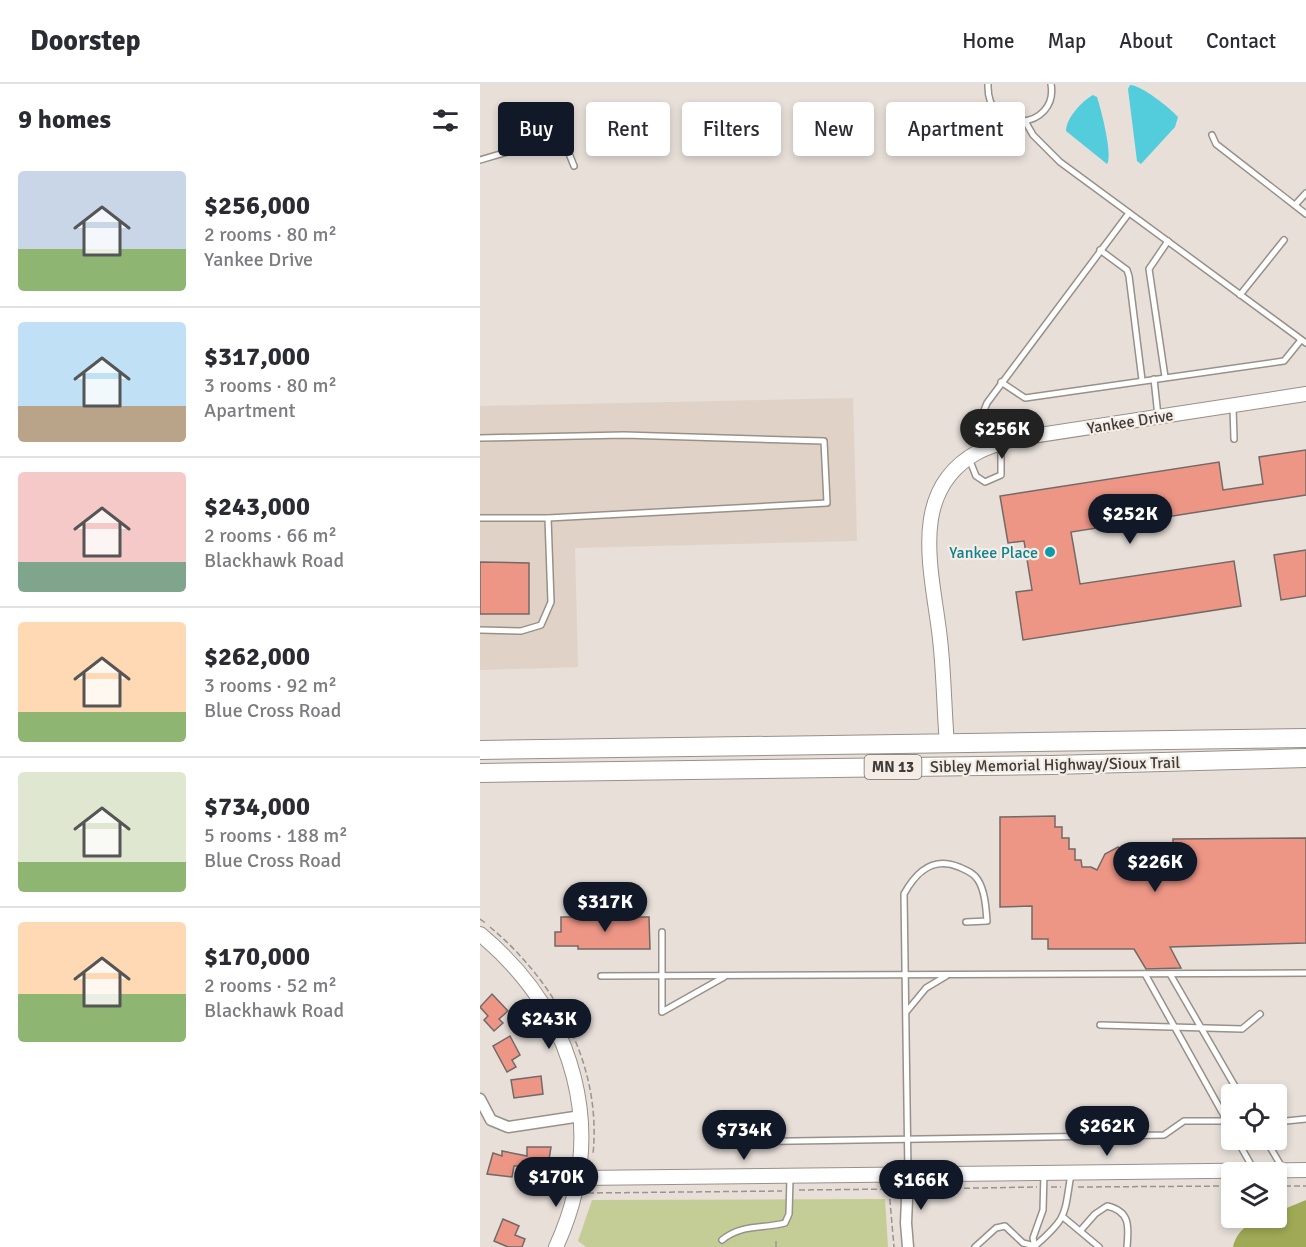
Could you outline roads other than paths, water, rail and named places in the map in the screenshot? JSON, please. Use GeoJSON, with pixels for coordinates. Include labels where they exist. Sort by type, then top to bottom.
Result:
{"type":"FeatureCollection","features":[{"type":"Feature","properties":{"kind":"highway","name":"Sibley Memorial Highway/Sioux Trail"},"geometry":{"type":"LineString","coordinates":[[480,750],[1306,738]]}},
{"type":"Feature","properties":{"kind":"highway","name":"Sibley Memorial Highway/Sioux Trail"},"geometry":{"type":"LineString","coordinates":[[480,773],[1052,765],[1306,758]]}},
{"type":"Feature","properties":{"kind":"street","name":"Yankee Drive"},"geometry":{"type":"LineString","coordinates":[[947,744],[940,641],[928,548],[928,525],[945,483],[969,459],[1013,439],[1306,394]]}},
{"type":"Feature","properties":{"kind":"street"},"geometry":{"type":"LineString","coordinates":[[480,934],[514,965],[539,996],[562,1039],[577,1085],[583,1133],[579,1178],[569,1218],[556,1247]]}},
{"type":"Feature","properties":{"kind":"street"},"geometry":{"type":"LineString","coordinates":[[480,1100],[491,1120],[508,1127],[581,1116]]}},
{"type":"Feature","properties":{"kind":"street"},"geometry":{"type":"LineString","coordinates":[[1287,1170],[1306,1170]]}},
{"type":"Feature","properties":{"kind":"street"},"geometry":{"type":"LineString","coordinates":[[579,1178],[1221,1171]]}},
{"type":"Feature","properties":{"kind":"street"},"geometry":{"type":"LineString","coordinates":[[908,1175],[906,1223],[908,1247]]}},
{"type":"Feature","properties":{"kind":"lane"},"geometry":{"type":"LineString","coordinates":[[988,84],[990,102]]}},
{"type":"Feature","properties":{"kind":"lane"},"geometry":{"type":"LineString","coordinates":[[1001,382],[1025,398],[1284,361],[1304,342],[1060,162],[1033,135],[1025,121],[1042,113],[1049,102],[1051,84]]}},
{"type":"Feature","properties":{"kind":"lane"},"geometry":{"type":"LineString","coordinates":[[1212,135],[1216,144],[1306,214]]}},
{"type":"Feature","properties":{"kind":"lane"},"geometry":{"type":"LineString","coordinates":[[480,160],[562,136],[574,166]]}},
{"type":"Feature","properties":{"kind":"lane"},"geometry":{"type":"LineString","coordinates":[[1295,205],[1306,193]]}},
{"type":"Feature","properties":{"kind":"lane"},"geometry":{"type":"LineString","coordinates":[[987,449],[981,418],[987,403],[1128,213]]}},
{"type":"Feature","properties":{"kind":"lane"},"geometry":{"type":"LineString","coordinates":[[1240,295],[1284,240]]}},
{"type":"Feature","properties":{"kind":"lane"},"geometry":{"type":"LineString","coordinates":[[1165,377],[1149,269],[1168,242]]}},
{"type":"Feature","properties":{"kind":"lane"},"geometry":{"type":"LineString","coordinates":[[1100,250],[1127,270],[1129,276],[1142,380]]}},
{"type":"Feature","properties":{"kind":"lane"},"geometry":{"type":"LineString","coordinates":[[1154,379],[1158,417]]}},
{"type":"Feature","properties":{"kind":"lane"},"geometry":{"type":"LineString","coordinates":[[1233,405],[1234,439]]}},
{"type":"Feature","properties":{"kind":"lane"},"geometry":{"type":"LineString","coordinates":[[480,438],[624,435],[824,441],[827,503],[548,518],[480,518]]}},
{"type":"Feature","properties":{"kind":"lane"},"geometry":{"type":"LineString","coordinates":[[969,459],[976,476],[985,482],[1001,475],[1000,444]]}},
{"type":"Feature","properties":{"kind":"lane"},"geometry":{"type":"LineString","coordinates":[[480,630],[521,631],[541,625],[551,602],[548,518]]}},
{"type":"Feature","properties":{"kind":"lane"},"geometry":{"type":"LineString","coordinates":[[908,1175],[904,894],[914,876],[932,864],[949,863],[969,871],[979,881],[986,903],[987,921],[966,922]]}},
{"type":"Feature","properties":{"kind":"lane"},"geometry":{"type":"LineString","coordinates":[[662,932],[662,1012],[725,976]]}},
{"type":"Feature","properties":{"kind":"lane"},"geometry":{"type":"LineString","coordinates":[[601,976],[1306,973]]}},
{"type":"Feature","properties":{"kind":"lane"},"geometry":{"type":"LineString","coordinates":[[1145,974],[1221,1106]]}},
{"type":"Feature","properties":{"kind":"lane"},"geometry":{"type":"LineString","coordinates":[[1170,974],[1234,1084]]}},
{"type":"Feature","properties":{"kind":"lane"},"geometry":{"type":"LineString","coordinates":[[906,1013],[926,988],[949,975]]}},
{"type":"Feature","properties":{"kind":"lane"},"geometry":{"type":"LineString","coordinates":[[1100,1025],[1173,1025],[1242,1029],[1260,1014]]}},
{"type":"Feature","properties":{"kind":"lane"},"geometry":{"type":"LineString","coordinates":[[1287,1121],[1306,1119]]}},
{"type":"Feature","properties":{"kind":"lane"},"geometry":{"type":"LineString","coordinates":[[734,1142],[1164,1135],[1184,1121],[1221,1120]]}},
{"type":"Feature","properties":{"kind":"lane"},"geometry":{"type":"LineString","coordinates":[[1035,1247],[1033,1238],[1043,1210],[1044,1173]]}},
{"type":"Feature","properties":{"kind":"lane"},"geometry":{"type":"LineString","coordinates":[[1035,1247],[1060,1224],[1071,1173]]}},
{"type":"Feature","properties":{"kind":"lane"},"geometry":{"type":"LineString","coordinates":[[722,1240],[731,1232],[747,1227],[785,1223],[789,1214],[790,1176]]}},
{"type":"Feature","properties":{"kind":"lane"},"geometry":{"type":"LineString","coordinates":[[1081,1230],[1095,1214],[1107,1206],[1120,1209],[1127,1218],[1127,1247]]}},
{"type":"Feature","properties":{"kind":"lane"},"geometry":{"type":"LineString","coordinates":[[1063,1217],[1081,1230],[1098,1247]]}},
{"type":"Feature","properties":{"kind":"lane"},"geometry":{"type":"LineString","coordinates":[[975,1247],[996,1228],[1005,1226],[1023,1243],[1035,1247]]}},
{"type":"Feature","properties":{"kind":"water"},"geometry":{"type":"Polygon","coordinates":[[[1130,85],[1148,93],[1178,117],[1175,127],[1141,164],[1137,161],[1128,89],[1130,85]]]}},
{"type":"Feature","properties":{"kind":"water"},"geometry":{"type":"Polygon","coordinates":[[[1093,95],[1097,97],[1106,132],[1109,152],[1107,164],[1066,131],[1075,110],[1093,95]]]}},
{"type":"Feature","properties":{"kind":"place","name":"Yankee Place"},"geometry":{"type":"Point","coordinates":[1050,552]}}]}
